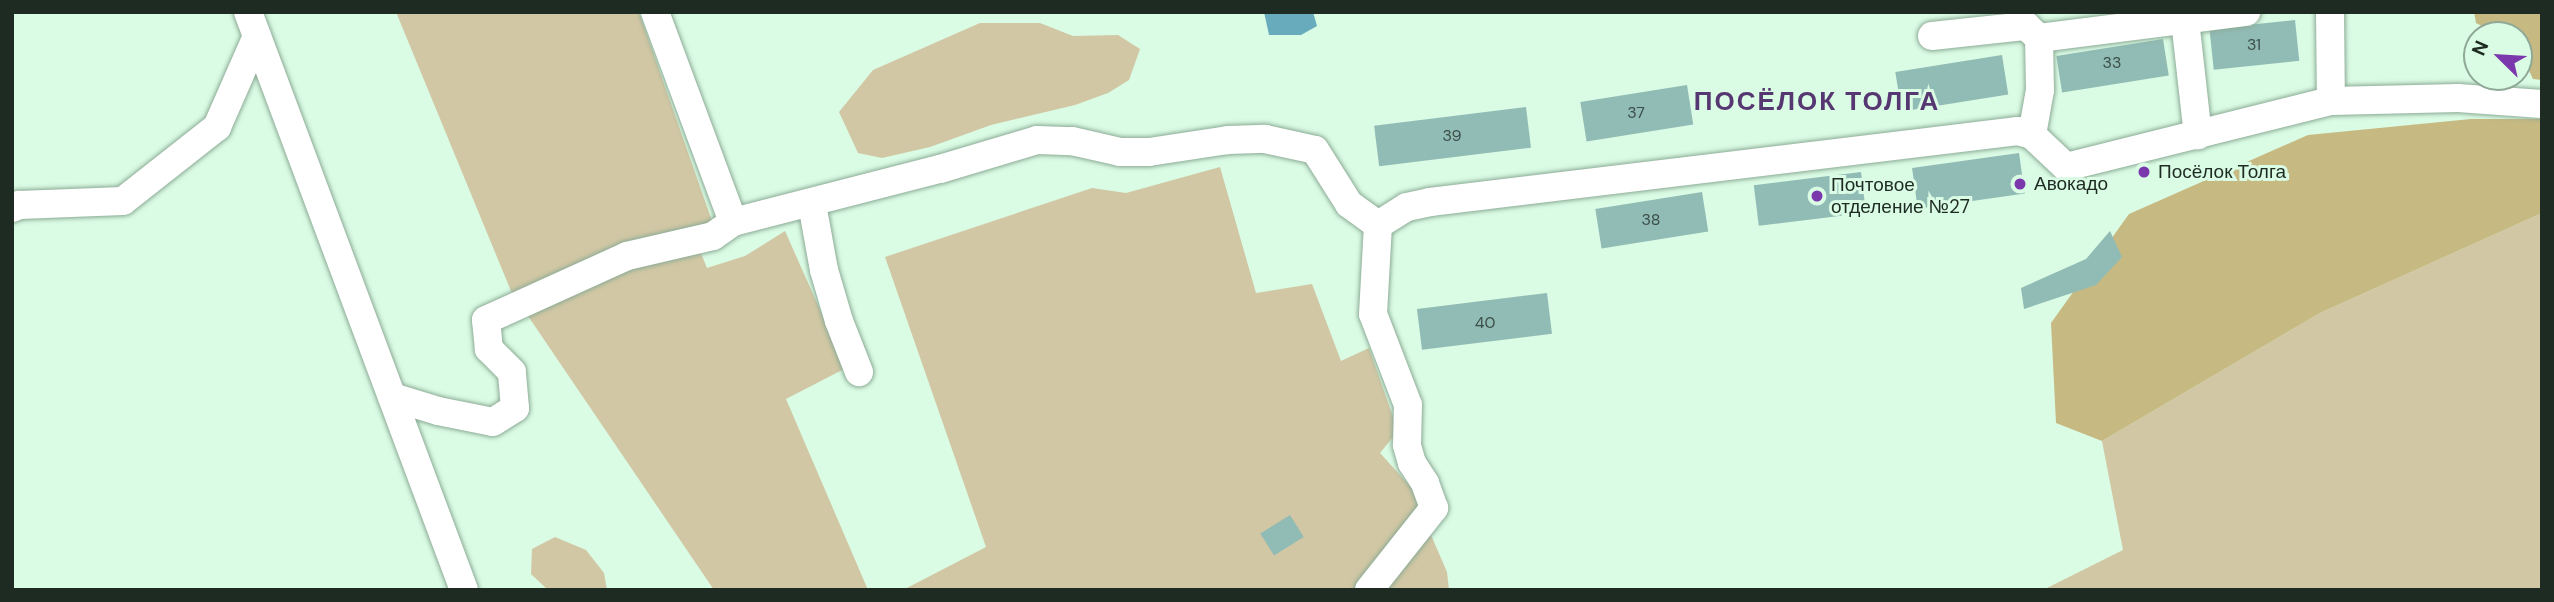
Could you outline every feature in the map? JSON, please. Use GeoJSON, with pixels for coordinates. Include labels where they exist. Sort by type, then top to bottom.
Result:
{"type":"FeatureCollection","features":[{"type":"Feature","properties":{"kind":"street"},"geometry":{"type":"LineString","coordinates":[[655,12],[733,222]]}},
{"type":"Feature","properties":{"kind":"street"},"geometry":{"type":"LineString","coordinates":[[2039,38],[2246,12]]}},
{"type":"Feature","properties":{"kind":"street"},"geometry":{"type":"LineString","coordinates":[[2330,12],[2331,101]]}},
{"type":"Feature","properties":{"kind":"street"},"geometry":{"type":"LineString","coordinates":[[2185,20],[2198,135]]}},
{"type":"Feature","properties":{"kind":"street"},"geometry":{"type":"LineString","coordinates":[[12,208],[19,205],[123,201],[216,127],[252,24]]}},
{"type":"Feature","properties":{"kind":"street"},"geometry":{"type":"LineString","coordinates":[[252,24],[464,590]]}},
{"type":"Feature","properties":{"kind":"street"},"geometry":{"type":"LineString","coordinates":[[1932,36],[2026,26],[2039,38],[2040,90],[2032,135]]}},
{"type":"Feature","properties":{"kind":"street"},"geometry":{"type":"LineString","coordinates":[[1378,225],[1406,207],[1430,202],[2018,131],[2032,135],[2066,167],[2331,101],[2458,98],[2542,104]]}},
{"type":"Feature","properties":{"kind":"street"},"geometry":{"type":"LineString","coordinates":[[392,397],[438,411],[493,422],[514,408],[514,396],[512,372],[489,349],[486,320],[626,256],[713,236],[733,222],[812,204],[1037,140],[1072,141],[1121,152],[1149,152],[1228,140],[1265,139],[1315,150],[1349,204],[1378,225]]}},
{"type":"Feature","properties":{"kind":"street"},"geometry":{"type":"LineString","coordinates":[[812,204],[828,283],[859,372]]}},
{"type":"Feature","properties":{"kind":"street"},"geometry":{"type":"LineString","coordinates":[[1368,590],[1434,508],[1425,483],[1412,463],[1407,445],[1408,405],[1373,314],[1378,225]]}},
{"type":"Feature","properties":{"kind":"shaded area"},"geometry":{"type":"Polygon","coordinates":[[[396,12],[639,12],[713,224],[693,234],[707,268],[745,256],[785,231],[846,368],[786,399],[868,590],[714,590],[511,291],[396,12]]]}},
{"type":"Feature","properties":{"kind":"shaded area"},"geometry":{"type":"Polygon","coordinates":[[[2474,12],[2542,12],[2542,80],[2533,79],[2533,21],[2476,21],[2474,12]]]}},
{"type":"Feature","properties":{"kind":"shaded area"},"geometry":{"type":"Polygon","coordinates":[[[980,23],[1040,23],[1073,36],[1118,35],[1140,49],[1129,80],[1108,93],[1075,105],[991,125],[930,147],[882,158],[858,153],[839,112],[873,70],[980,23]]]}},
{"type":"Feature","properties":{"kind":"shaded area"},"geometry":{"type":"Polygon","coordinates":[[[2471,119],[2542,119],[2542,213],[2320,313],[2102,441],[2056,423],[2051,323],[2129,214],[2308,135],[2471,119]]]}},
{"type":"Feature","properties":{"kind":"shaded area"},"geometry":{"type":"Polygon","coordinates":[[[1220,167],[1256,293],[1312,284],[1341,361],[1369,348],[1398,431],[1380,453],[1419,496],[1421,509],[1358,590],[903,590],[986,547],[885,257],[1092,188],[1126,193],[1220,167]]]}},
{"type":"Feature","properties":{"kind":"shaded area"},"geometry":{"type":"Polygon","coordinates":[[[2542,213],[2542,590],[2043,590],[2123,550],[2102,441],[2320,313],[2542,213]]]}},
{"type":"Feature","properties":{"kind":"shaded area"},"geometry":{"type":"Polygon","coordinates":[[[1428,528],[1447,572],[1449,590],[1381,590],[1428,528]]]}},
{"type":"Feature","properties":{"kind":"shaded area"},"geometry":{"type":"Polygon","coordinates":[[[555,537],[586,550],[604,573],[607,590],[548,590],[531,574],[532,549],[555,537]]]}},
{"type":"Feature","properties":{"kind":"water"},"geometry":{"type":"Polygon","coordinates":[[[1264,12],[1313,12],[1317,26],[1301,35],[1269,35],[1264,12]]]}},
{"type":"Feature","properties":{"kind":"building"},"geometry":{"type":"Polygon","coordinates":[[[2295,20],[2299,61],[2214,70],[2209,29],[2295,20]]]}},
{"type":"Feature","properties":{"kind":"building"},"geometry":{"type":"Polygon","coordinates":[[[2163,39],[2169,76],[2062,92],[2056,56],[2163,39]]]}},
{"type":"Feature","properties":{"kind":"building"},"geometry":{"type":"Polygon","coordinates":[[[2002,55],[2008,95],[1902,111],[1895,72],[2002,55]]]}},
{"type":"Feature","properties":{"kind":"building"},"geometry":{"type":"Polygon","coordinates":[[[1687,85],[1693,125],[1587,141],[1580,102],[1687,85]]]}},
{"type":"Feature","properties":{"kind":"building"},"geometry":{"type":"Polygon","coordinates":[[[1526,107],[1531,148],[1379,166],[1374,126],[1526,107]]]}},
{"type":"Feature","properties":{"kind":"building"},"geometry":{"type":"Polygon","coordinates":[[[2019,153],[2025,194],[1918,209],[1912,168],[2019,153]]]}},
{"type":"Feature","properties":{"kind":"building"},"geometry":{"type":"Polygon","coordinates":[[[1861,172],[1866,213],[1759,226],[1754,185],[1861,172]]]}},
{"type":"Feature","properties":{"kind":"building"},"geometry":{"type":"Polygon","coordinates":[[[1702,192],[1708,232],[1602,248],[1595,209],[1702,192]]]}},
{"type":"Feature","properties":{"kind":"building"},"geometry":{"type":"Polygon","coordinates":[[[2110,231],[2122,257],[2096,285],[2024,309],[2021,288],[2086,259],[2110,231]]]}},
{"type":"Feature","properties":{"kind":"building"},"geometry":{"type":"Polygon","coordinates":[[[1547,293],[1552,334],[1422,350],[1417,309],[1547,293]]]}},
{"type":"Feature","properties":{"kind":"building"},"geometry":{"type":"Polygon","coordinates":[[[1290,515],[1304,537],[1274,556],[1260,534],[1290,515]]]}},
{"type":"Feature","properties":{"kind":"place","name":"Посёлок Толга"},"geometry":{"type":"Point","coordinates":[2144,172]}},
{"type":"Feature","properties":{"kind":"place","name":"Авокадо"},"geometry":{"type":"Point","coordinates":[2020,184]}},
{"type":"Feature","properties":{"kind":"place","name":"Почтовое отделение №27"},"geometry":{"type":"Point","coordinates":[1817,196]}},
{"type":"Feature","properties":{"kind":"district","name":"ПОСЁЛОК ТОЛГА"},"geometry":{"type":"Point","coordinates":[1817,102]}}]}
